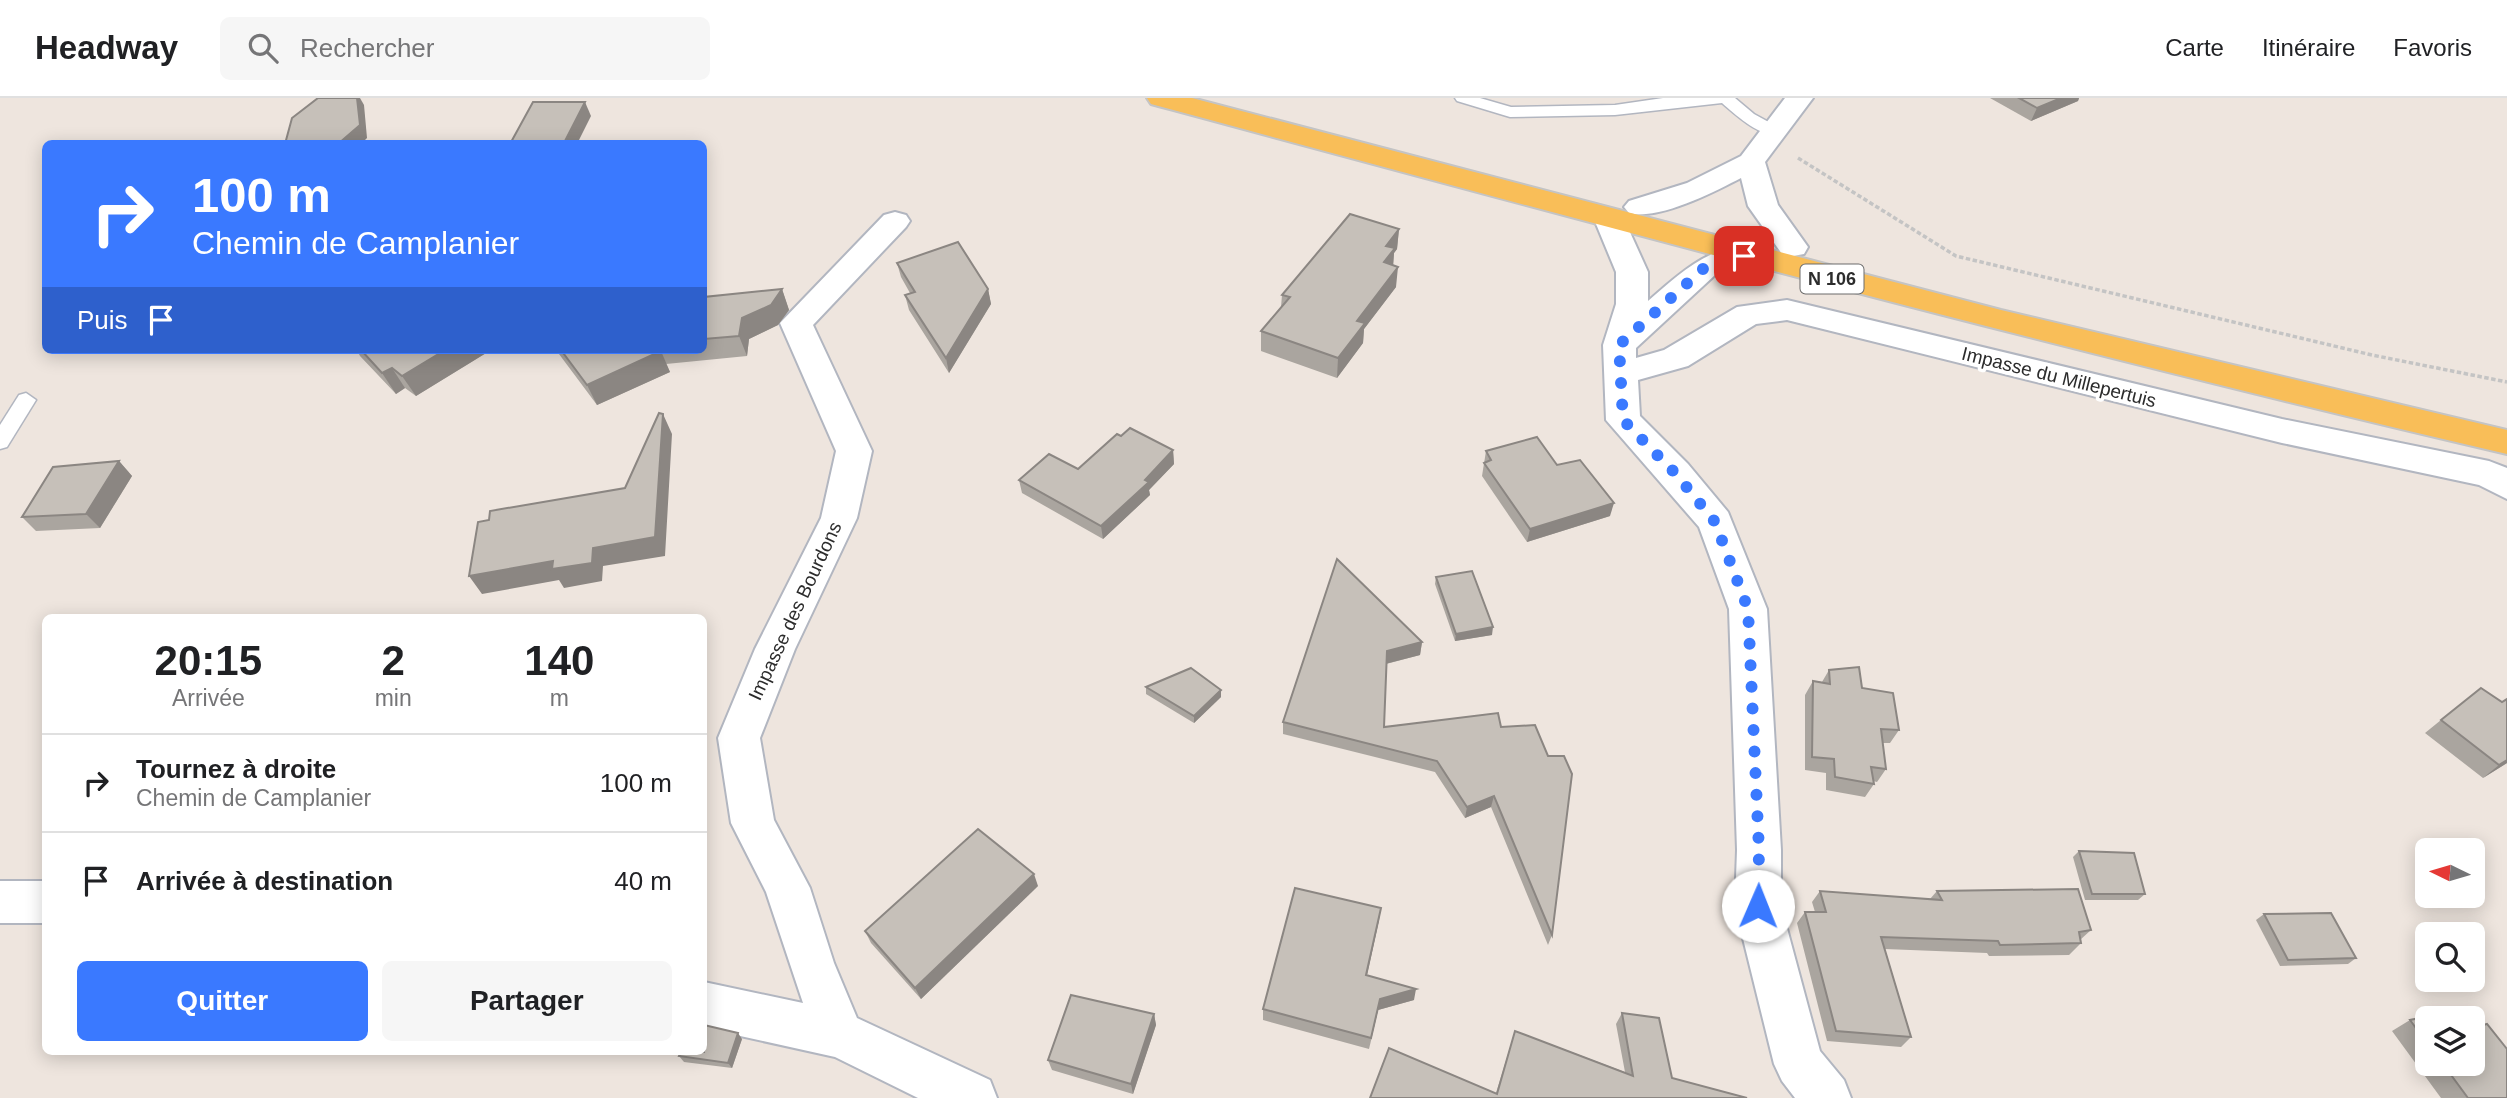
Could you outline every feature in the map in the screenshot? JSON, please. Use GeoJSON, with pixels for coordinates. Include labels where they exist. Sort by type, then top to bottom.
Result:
{"type":"FeatureCollection","features":[{"type":"Feature","properties":{"kind":"main road","name":"N 106"},"geometry":{"type":"LineString","coordinates":[[1161,98],[1744,256],[2136,356],[2507,442]]}},
{"type":"Feature","properties":{"kind":"main road","name":"N 106"},"geometry":{"type":"LineString","coordinates":[[1243,98],[1639,207],[2093,323],[2507,418]]}},
{"type":"Feature","properties":{"kind":"street"},"geometry":{"type":"LineString","coordinates":[[1639,207],[1697,189],[1766,144],[1799,98]]}},
{"type":"Feature","properties":{"kind":"street"},"geometry":{"type":"LineString","coordinates":[[1766,144],[1763,206],[1793,247]]}},
{"type":"Feature","properties":{"kind":"street"},"geometry":{"type":"LineString","coordinates":[[1609,219],[1632,272],[1632,304],[1620,359],[1623,420],[1675,473],[1715,522],[1748,609],[1759,850],[1758,906],[1798,1064],[1826,1098]]}},
{"type":"Feature","properties":{"kind":"street","name":"Impasse des Bourdons"},"geometry":{"type":"LineString","coordinates":[[840,1035],[811,963],[787,888],[753,823],[739,738],[775,649],[839,518],[854,451],[796,323],[895,221]]}},
{"type":"Feature","properties":{"kind":"street"},"geometry":{"type":"LineString","coordinates":[[1620,359],[1704,268],[1744,256]]}},
{"type":"Feature","properties":{"kind":"street","name":"Impasse du Millepertuis"},"geometry":{"type":"LineString","coordinates":[[1620,359],[1676,358],[1748,314],[1787,310],[2282,431],[2489,474],[2507,486]]}},
{"type":"Feature","properties":{"kind":"street"},"geometry":{"type":"LineString","coordinates":[[0,902],[42,902]]}},
{"type":"Feature","properties":{"kind":"street"},"geometry":{"type":"LineString","coordinates":[[707,1006],[840,1035],[972,1098]]}},
{"type":"Feature","properties":{"kind":"lane"},"geometry":{"type":"LineString","coordinates":[[1463,98],[1510,112],[1615,110],[1726,98],[1748,117],[1766,144]]}},
{"type":"Feature","properties":{"kind":"lane"},"geometry":{"type":"LineString","coordinates":[[0,442],[26,400]]}},
{"type":"Feature","properties":{"kind":"path"},"geometry":{"type":"LineString","coordinates":[[1766,144],[1956,256],[2372,355],[2507,382]]}},
{"type":"Feature","properties":{"kind":"building"},"geometry":{"type":"Polygon","coordinates":[[[318,98],[357,98],[360,125],[343,140],[286,140],[292,118],[318,98]]]}},
{"type":"Feature","properties":{"kind":"building"},"geometry":{"type":"Polygon","coordinates":[[[2019,98],[2061,98],[2037,108],[2019,98]]]}},
{"type":"Feature","properties":{"kind":"building"},"geometry":{"type":"Polygon","coordinates":[[[533,102],[585,102],[566,140],[512,140],[533,102]]]}},
{"type":"Feature","properties":{"kind":"building"},"geometry":{"type":"Polygon","coordinates":[[[1350,214],[1399,229],[1386,246],[1395,248],[1384,262],[1398,267],[1357,321],[1365,323],[1338,358],[1261,331],[1290,297],[1282,295],[1350,214]]]}},
{"type":"Feature","properties":{"kind":"building"},"geometry":{"type":"Polygon","coordinates":[[[958,242],[988,289],[946,358],[905,295],[915,292],[897,263],[958,242]]]}},
{"type":"Feature","properties":{"kind":"building"},"geometry":{"type":"Polygon","coordinates":[[[782,289],[771,305],[742,318],[739,336],[707,339],[707,297],[782,289]]]}},
{"type":"Feature","properties":{"kind":"building"},"geometry":{"type":"Polygon","coordinates":[[[365,354],[438,354],[402,376],[392,368],[382,373],[365,354]]]}},
{"type":"Feature","properties":{"kind":"building"},"geometry":{"type":"Polygon","coordinates":[[[564,354],[654,354],[587,385],[564,354]]]}},
{"type":"Feature","properties":{"kind":"building"},"geometry":{"type":"Polygon","coordinates":[[[659,413],[663,414],[655,537],[593,548],[592,563],[552,569],[553,561],[469,576],[478,522],[489,520],[490,511],[625,488],[659,413]]]}},
{"type":"Feature","properties":{"kind":"building"},"geometry":{"type":"Polygon","coordinates":[[[1130,428],[1173,450],[1145,480],[1149,482],[1101,526],[1019,480],[1049,454],[1078,469],[1117,434],[1121,436],[1130,428]]]}},
{"type":"Feature","properties":{"kind":"building"},"geometry":{"type":"Polygon","coordinates":[[[1537,437],[1557,465],[1580,460],[1614,503],[1530,529],[1484,463],[1491,460],[1486,451],[1537,437]]]}},
{"type":"Feature","properties":{"kind":"building"},"geometry":{"type":"Polygon","coordinates":[[[119,461],[86,514],[22,517],[53,467],[119,461]]]}},
{"type":"Feature","properties":{"kind":"building"},"geometry":{"type":"Polygon","coordinates":[[[1337,559],[1422,642],[1387,651],[1384,727],[1498,713],[1501,727],[1535,725],[1548,756],[1564,756],[1572,774],[1552,935],[1494,796],[1467,807],[1437,761],[1283,722],[1337,559]]]}},
{"type":"Feature","properties":{"kind":"building"},"geometry":{"type":"Polygon","coordinates":[[[1472,571],[1493,627],[1456,634],[1436,577],[1472,571]]]}},
{"type":"Feature","properties":{"kind":"building"},"geometry":{"type":"Polygon","coordinates":[[[1859,667],[1862,688],[1893,693],[1899,730],[1881,729],[1886,769],[1871,767],[1874,784],[1835,777],[1834,759],[1812,757],[1813,681],[1830,684],[1829,670],[1859,667]]]}},
{"type":"Feature","properties":{"kind":"building"},"geometry":{"type":"Polygon","coordinates":[[[1191,668],[1221,690],[1194,716],[1146,687],[1191,668]]]}},
{"type":"Feature","properties":{"kind":"building"},"geometry":{"type":"Polygon","coordinates":[[[2481,688],[2502,702],[2507,699],[2507,760],[2499,765],[2441,720],[2481,688]]]}},
{"type":"Feature","properties":{"kind":"building"},"geometry":{"type":"Polygon","coordinates":[[[978,829],[1034,874],[915,988],[865,931],[978,829]]]}},
{"type":"Feature","properties":{"kind":"building"},"geometry":{"type":"Polygon","coordinates":[[[2079,851],[2134,853],[2145,894],[2092,894],[2079,851]]]}},
{"type":"Feature","properties":{"kind":"building"},"geometry":{"type":"Polygon","coordinates":[[[1295,888],[1381,908],[1366,975],[1416,989],[1380,999],[1371,1038],[1263,1009],[1295,888]]]}},
{"type":"Feature","properties":{"kind":"building"},"geometry":{"type":"Polygon","coordinates":[[[2078,889],[2091,930],[2079,932],[2081,943],[2000,945],[1998,941],[1881,937],[1911,1037],[1836,1031],[1805,912],[1826,912],[1820,891],[1942,900],[1937,891],[2078,889]]]}},
{"type":"Feature","properties":{"kind":"building"},"geometry":{"type":"Polygon","coordinates":[[[2331,913],[2356,958],[2288,960],[2264,914],[2331,913]]]}},
{"type":"Feature","properties":{"kind":"building"},"geometry":{"type":"Polygon","coordinates":[[[1071,995],[1154,1014],[1131,1084],[1048,1060],[1071,995]]]}},
{"type":"Feature","properties":{"kind":"building"},"geometry":{"type":"Polygon","coordinates":[[[1622,1013],[1659,1018],[1672,1078],[1747,1098],[1370,1098],[1389,1048],[1497,1094],[1515,1031],[1633,1076],[1622,1013]]]}},
{"type":"Feature","properties":{"kind":"building"},"geometry":{"type":"Polygon","coordinates":[[[2487,1024],[2507,1049],[2507,1098],[2468,1098],[2452,1076],[2485,1076],[2487,1024]]]}},
{"type":"Feature","properties":{"kind":"building"},"geometry":{"type":"Polygon","coordinates":[[[707,1026],[738,1033],[728,1063],[679,1056],[707,1055],[707,1026]]]}},
{"type":"Feature","properties":{"kind":"route"},"geometry":{"type":"LineString","coordinates":[[1744,256],[1704,268],[1678,290],[1649,321],[1619,345],[1623,420],[1675,473],[1715,522],[1748,609],[1759,850],[1758,906]]}}]}
